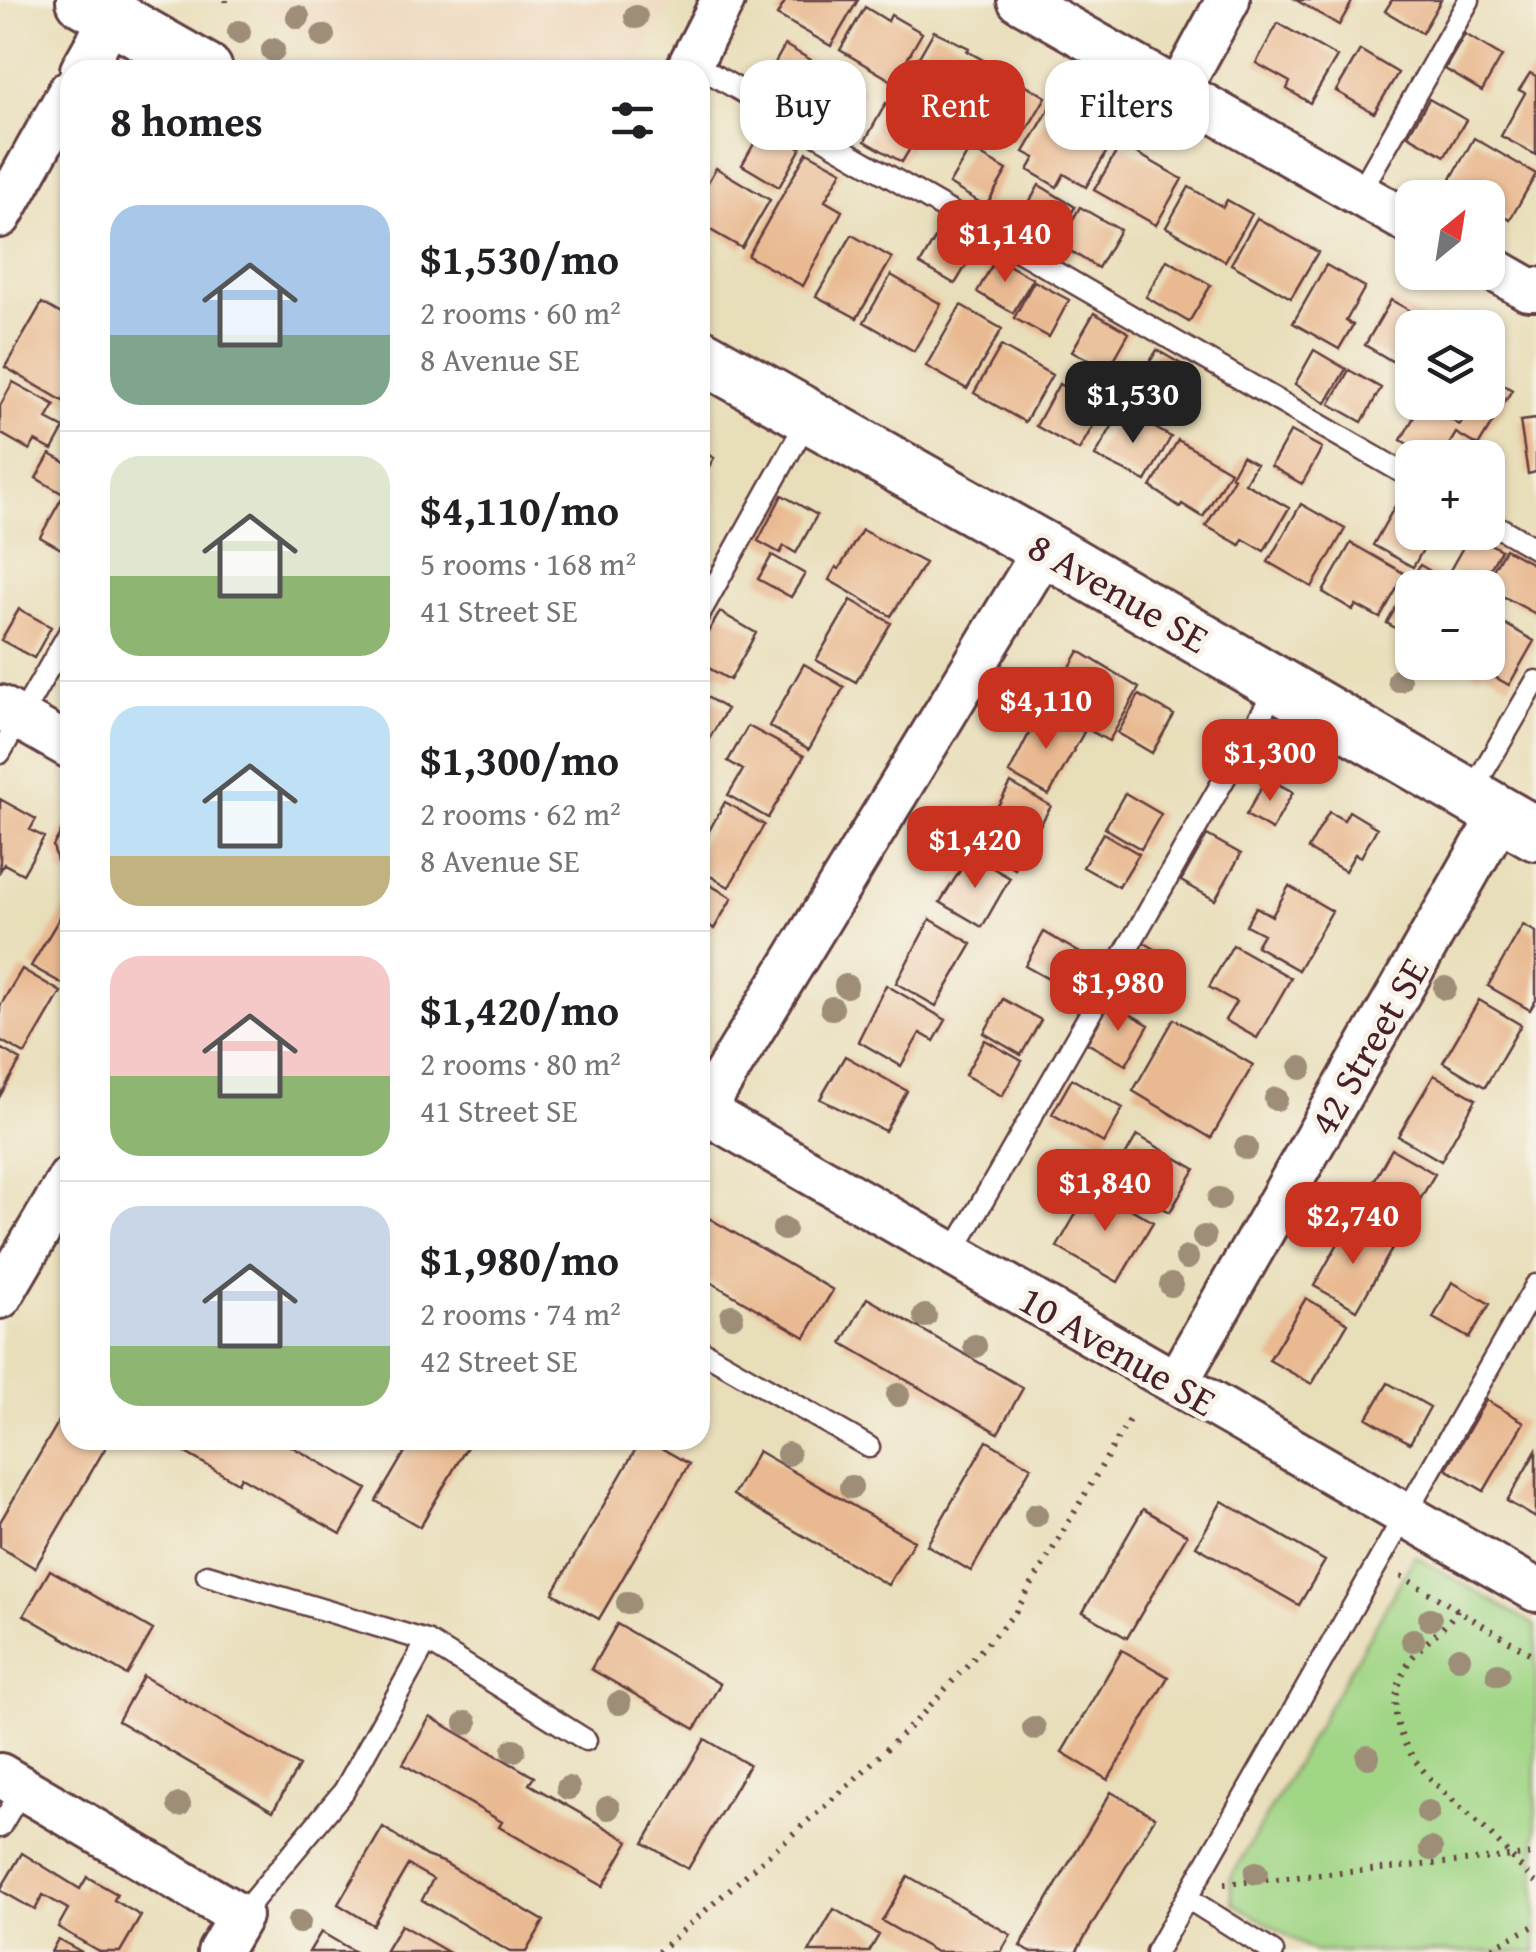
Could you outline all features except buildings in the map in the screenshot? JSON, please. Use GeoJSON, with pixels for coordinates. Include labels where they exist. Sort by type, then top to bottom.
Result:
{"type":"FeatureCollection","features":[{"type":"Feature","properties":{"kind":"street"},"geometry":{"type":"LineString","coordinates":[[692,60],[723,0]]}},
{"type":"Feature","properties":{"kind":"street"},"geometry":{"type":"LineString","coordinates":[[1019,0],[1123,60]]}},
{"type":"Feature","properties":{"kind":"street"},"geometry":{"type":"LineString","coordinates":[[1195,60],[1228,0]]}},
{"type":"Feature","properties":{"kind":"street"},"geometry":{"type":"LineString","coordinates":[[84,60],[97,8],[188,60]]}},
{"type":"Feature","properties":{"kind":"street"},"geometry":{"type":"LineString","coordinates":[[0,216],[60,109]]}},
{"type":"Feature","properties":{"kind":"street"},"geometry":{"type":"LineString","coordinates":[[1209,109],[1395,214]]}},
{"type":"Feature","properties":{"kind":"street"},"geometry":{"type":"LineString","coordinates":[[1505,276],[1528,289],[1536,289]]}},
{"type":"Feature","properties":{"kind":"street","name":"8 Avenue SE"},"geometry":{"type":"LineString","coordinates":[[710,361],[1044,548],[1502,815]]}},
{"type":"Feature","properties":{"kind":"street"},"geometry":{"type":"LineString","coordinates":[[710,1095],[1044,548]]}},
{"type":"Feature","properties":{"kind":"street"},"geometry":{"type":"LineString","coordinates":[[7,726],[60,745]]}},
{"type":"Feature","properties":{"kind":"street","name":"42 Street SE"},"geometry":{"type":"LineString","coordinates":[[1176,1383],[1502,815]]}},
{"type":"Feature","properties":{"kind":"street","name":"10 Avenue SE"},"geometry":{"type":"LineString","coordinates":[[710,1115],[1536,1590]]}},
{"type":"Feature","properties":{"kind":"street"},"geometry":{"type":"LineString","coordinates":[[0,1297],[60,1195]]}},
{"type":"Feature","properties":{"kind":"street"},"geometry":{"type":"LineString","coordinates":[[11,1782],[230,1934]]}},
{"type":"Feature","properties":{"kind":"lane"},"geometry":{"type":"LineString","coordinates":[[1359,194],[1469,0]]}},
{"type":"Feature","properties":{"kind":"lane"},"geometry":{"type":"LineString","coordinates":[[710,78],[1395,468]]}},
{"type":"Feature","properties":{"kind":"lane"},"geometry":{"type":"LineString","coordinates":[[710,595],[809,417]]}},
{"type":"Feature","properties":{"kind":"lane"},"geometry":{"type":"LineString","coordinates":[[1505,531],[1536,548]]}},
{"type":"Feature","properties":{"kind":"lane"},"geometry":{"type":"LineString","coordinates":[[7,726],[60,646]]}},
{"type":"Feature","properties":{"kind":"lane"},"geometry":{"type":"LineString","coordinates":[[1502,815],[1536,681]]}},
{"type":"Feature","properties":{"kind":"lane"},"geometry":{"type":"LineString","coordinates":[[952,1254],[1278,683]]}},
{"type":"Feature","properties":{"kind":"lane"},"geometry":{"type":"LineString","coordinates":[[1156,1952],[1536,1284]]}},
{"type":"Feature","properties":{"kind":"lane"},"geometry":{"type":"LineString","coordinates":[[710,1356],[870,1447]]}},
{"type":"Feature","properties":{"kind":"lane"},"geometry":{"type":"LineString","coordinates":[[206,1575],[427,1641],[586,1740]]}},
{"type":"Feature","properties":{"kind":"lane"},"geometry":{"type":"LineString","coordinates":[[230,1934],[344,1791],[427,1641]]}},
{"type":"Feature","properties":{"kind":"lane"},"geometry":{"type":"LineString","coordinates":[[0,1827],[11,1782]]}},
{"type":"Feature","properties":{"kind":"lane"},"geometry":{"type":"LineString","coordinates":[[1191,1892],[1273,1952]]}},
{"type":"Feature","properties":{"kind":"path"},"geometry":{"type":"LineString","coordinates":[[658,1952],[878,1758],[1014,1613],[1130,1418]]}},
{"type":"Feature","properties":{"kind":"path"},"geometry":{"type":"LineString","coordinates":[[1378,1563],[1536,1657]]}},
{"type":"Feature","properties":{"kind":"path"},"geometry":{"type":"LineString","coordinates":[[1456,1610],[1447,1627],[1417,1650],[1405,1668],[1396,1716],[1419,1769],[1536,1883]]}},
{"type":"Feature","properties":{"kind":"path"},"geometry":{"type":"LineString","coordinates":[[1191,1892],[1536,1854]]}},
{"type":"Feature","properties":{"kind":"path"},"geometry":{"type":"LineString","coordinates":[[1483,1952],[1536,1925]]}},
{"type":"Feature","properties":{"kind":"shaded area"},"geometry":{"type":"Polygon","coordinates":[[[258,0],[674,0],[640,60],[342,60],[257,7],[258,0]]]}},
{"type":"Feature","properties":{"kind":"green space"},"geometry":{"type":"Polygon","coordinates":[[[1415,1556],[1536,1626],[1536,1952],[1315,1952],[1233,1903],[1230,1879],[1415,1556]]]}}]}
